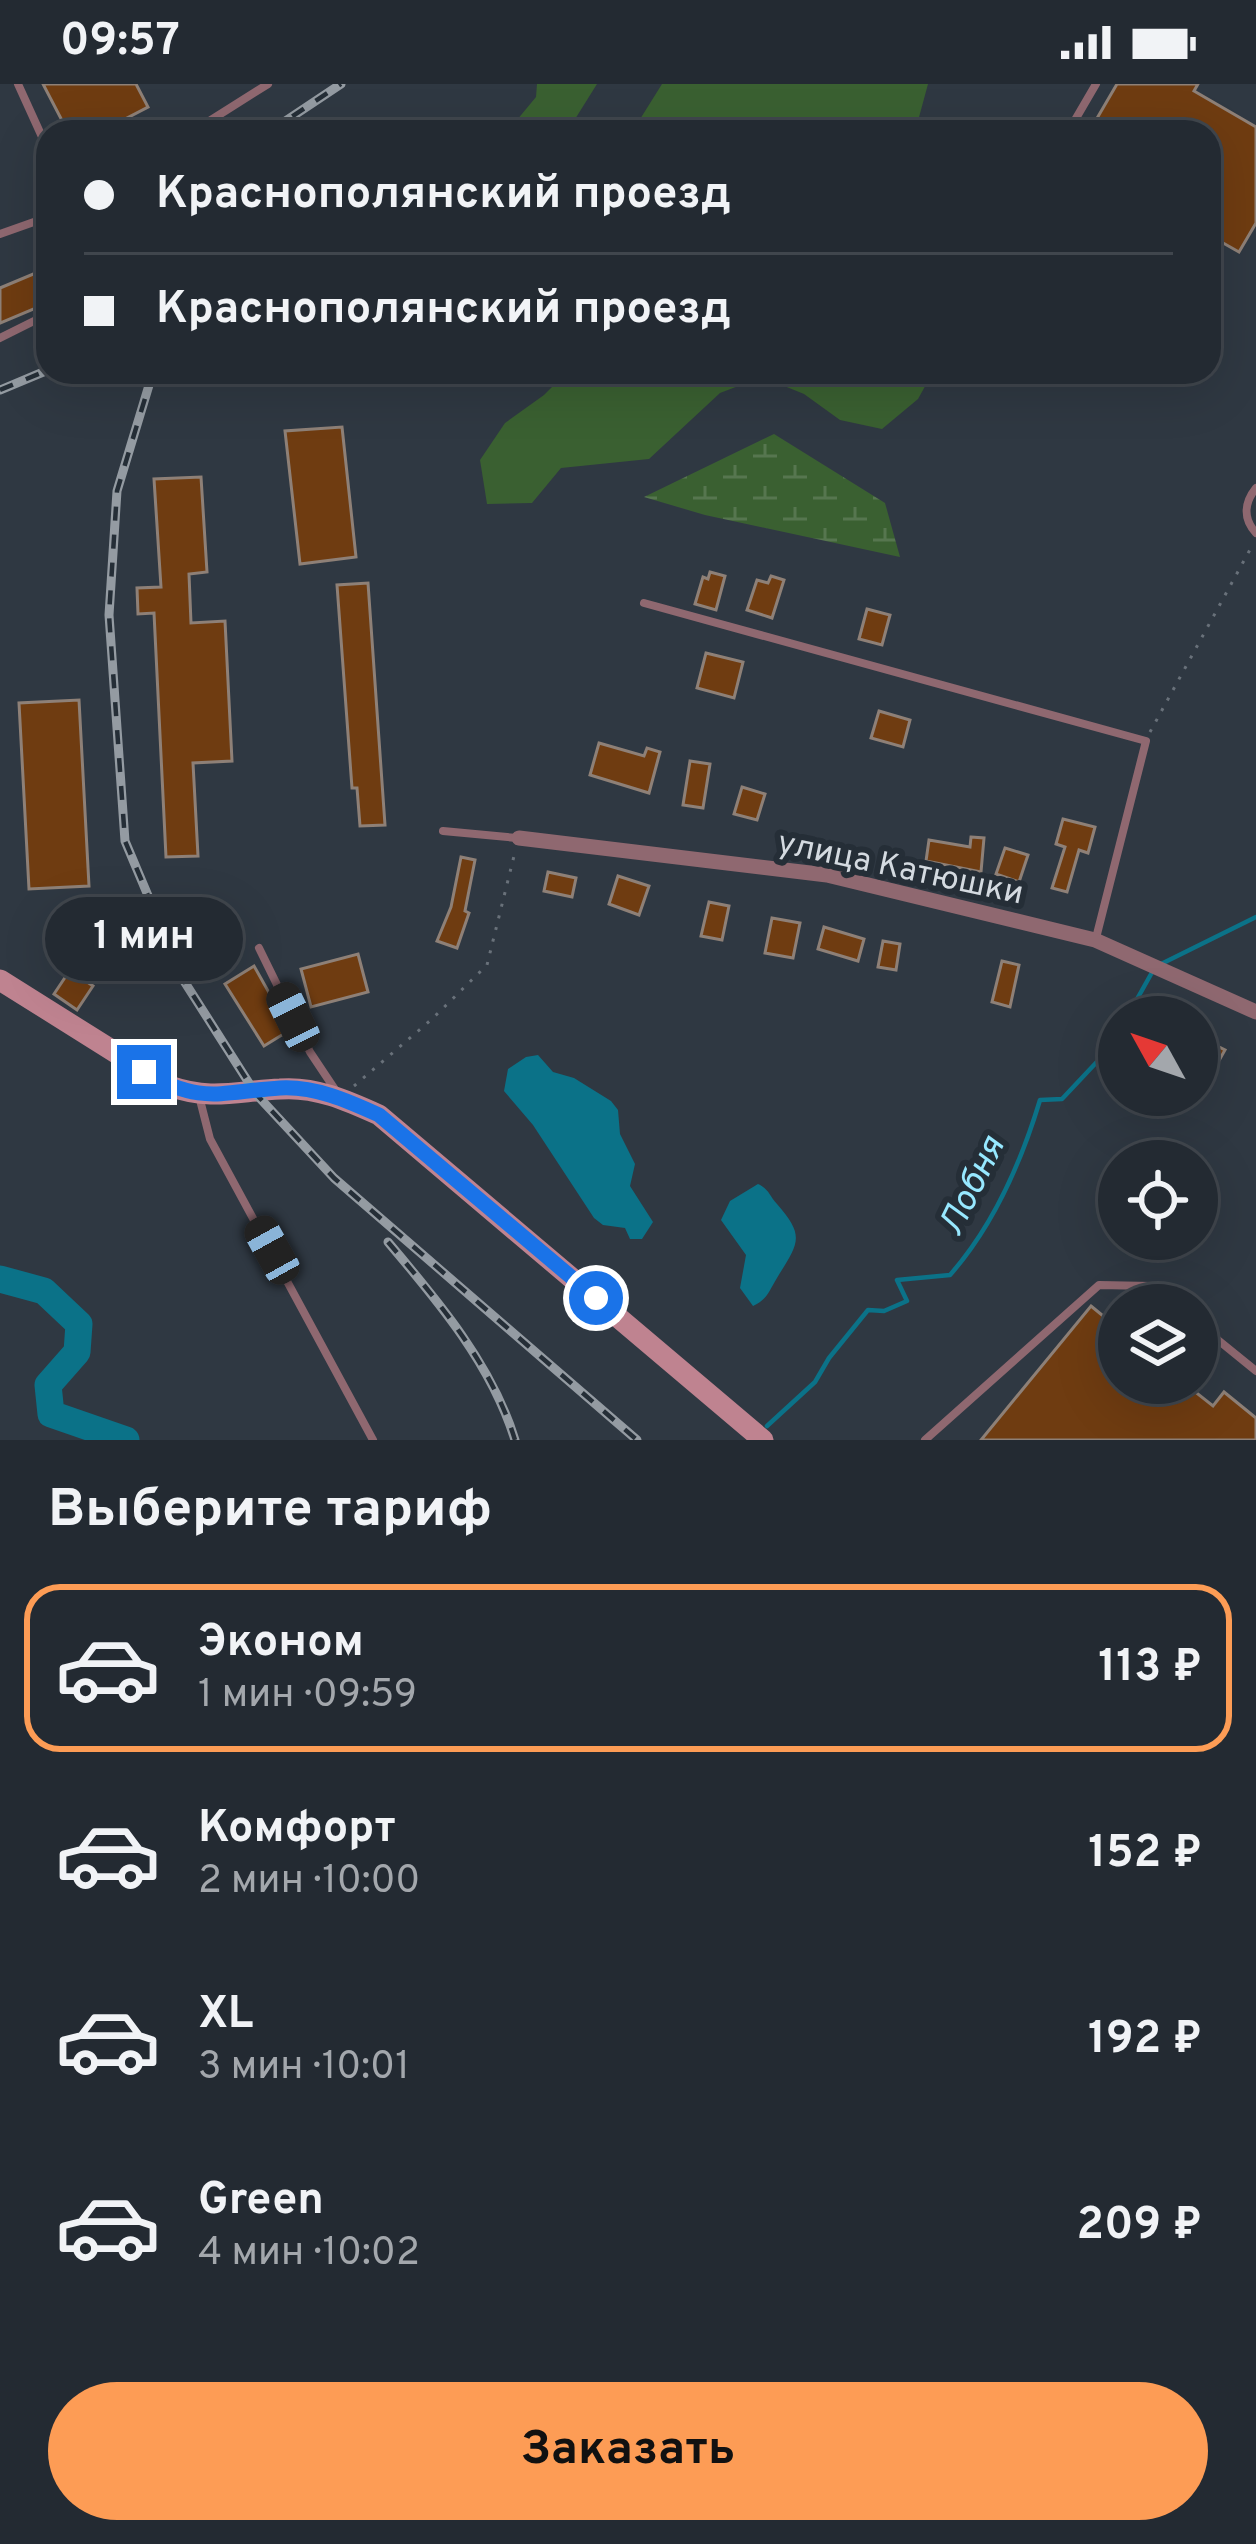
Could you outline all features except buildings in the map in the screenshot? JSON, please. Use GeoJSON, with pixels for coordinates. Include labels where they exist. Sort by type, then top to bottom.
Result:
{"type":"FeatureCollection","features":[{"type":"Feature","properties":{"kind":"main road"},"geometry":{"type":"LineString","coordinates":[[0,980],[144,1072],[199,1096],[279,1088],[340,1097],[379,1115],[763,1440]]}},
{"type":"Feature","properties":{"kind":"street","name":"улица Катюшки"},"geometry":{"type":"LineString","coordinates":[[519,838],[827,875],[1095,940],[1256,1012]]}},
{"type":"Feature","properties":{"kind":"lane"},"geometry":{"type":"LineString","coordinates":[[19,84],[36,123]]}},
{"type":"Feature","properties":{"kind":"lane"},"geometry":{"type":"LineString","coordinates":[[212,120],[268,84]]}},
{"type":"Feature","properties":{"kind":"lane"},"geometry":{"type":"LineString","coordinates":[[1076,120],[1096,84]]}},
{"type":"Feature","properties":{"kind":"lane"},"geometry":{"type":"LineString","coordinates":[[0,234],[36,221]]}},
{"type":"Feature","properties":{"kind":"lane"},"geometry":{"type":"LineString","coordinates":[[0,338],[36,320]]}},
{"type":"Feature","properties":{"kind":"lane"},"geometry":{"type":"LineString","coordinates":[[1256,488],[1246,508],[1256,536]]}},
{"type":"Feature","properties":{"kind":"lane"},"geometry":{"type":"LineString","coordinates":[[644,603],[1146,741],[1095,940]]}},
{"type":"Feature","properties":{"kind":"lane"},"geometry":{"type":"LineString","coordinates":[[443,831],[519,838]]}},
{"type":"Feature","properties":{"kind":"lane"},"geometry":{"type":"LineString","coordinates":[[259,948],[310,1052],[340,1097]]}},
{"type":"Feature","properties":{"kind":"lane"},"geometry":{"type":"LineString","coordinates":[[199,1096],[210,1139],[373,1440]]}},
{"type":"Feature","properties":{"kind":"lane"},"geometry":{"type":"LineString","coordinates":[[925,1440],[1098,1286]]}},
{"type":"Feature","properties":{"kind":"lane"},"geometry":{"type":"LineString","coordinates":[[1218,1340],[1256,1371]]}},
{"type":"Feature","properties":{"kind":"path"},"geometry":{"type":"LineString","coordinates":[[1146,741],[1256,536]]}},
{"type":"Feature","properties":{"kind":"path"},"geometry":{"type":"LineString","coordinates":[[340,1097],[432,1019],[487,964],[519,838]]}},
{"type":"Feature","properties":{"kind":"green space"},"geometry":{"type":"Polygon","coordinates":[[[537,84],[597,84],[574,120],[517,120],[536,97],[537,84]]]}},
{"type":"Feature","properties":{"kind":"green space"},"geometry":{"type":"Polygon","coordinates":[[[662,84],[928,84],[918,120],[640,120],[662,84]]]}},
{"type":"Feature","properties":{"kind":"green space"},"geometry":{"type":"Polygon","coordinates":[[[555,384],[744,384],[720,393],[649,459],[561,468],[532,503],[487,504],[480,460],[505,423],[555,384]]]}},
{"type":"Feature","properties":{"kind":"green space"},"geometry":{"type":"Polygon","coordinates":[[[779,384],[926,384],[918,399],[882,429],[840,420],[804,394],[779,384]]]}},
{"type":"Feature","properties":{"kind":"green space"},"geometry":{"type":"Polygon","coordinates":[[[774,434],[885,503],[900,557],[705,515],[644,497],[774,434]]]}},
{"type":"Feature","properties":{"kind":"water"},"geometry":{"type":"Polygon","coordinates":[[[538,1055],[553,1072],[574,1078],[618,1110],[620,1134],[635,1164],[630,1186],[653,1222],[642,1239],[630,1239],[625,1228],[603,1225],[594,1218],[533,1125],[504,1091],[508,1069],[538,1055]]]}},
{"type":"Feature","properties":{"kind":"water"},"geometry":{"type":"Polygon","coordinates":[[[758,1184],[786,1215],[796,1240],[767,1295],[753,1306],[740,1288],[746,1255],[721,1220],[730,1201],[758,1184]]]}},
{"type":"Feature","properties":{"kind":"waterway","name":"Лобня"},"geometry":{"type":"LineString","coordinates":[[1139,996],[1155,967],[1256,917]]}},
{"type":"Feature","properties":{"kind":"waterway","name":"Лобня"},"geometry":{"type":"LineString","coordinates":[[767,1426],[815,1382],[868,1310],[884,1311],[907,1301],[897,1280],[950,1275],[1004,1192],[1040,1100],[1062,1099],[1098,1061]]}},
{"type":"Feature","properties":{"kind":"waterway"},"geometry":{"type":"LineString","coordinates":[[0,1279],[44,1291],[79,1324],[77,1352],[48,1385],[51,1414],[126,1440]]}},
{"type":"Feature","properties":{"kind":"railway"},"geometry":{"type":"LineString","coordinates":[[287,120],[341,84]]}},
{"type":"Feature","properties":{"kind":"railway"},"geometry":{"type":"LineString","coordinates":[[0,390],[36,375]]}},
{"type":"Feature","properties":{"kind":"railway"},"geometry":{"type":"LineString","coordinates":[[149,384],[117,491],[109,615],[125,841],[184,981],[256,1094],[334,1178],[637,1440]]}},
{"type":"Feature","properties":{"kind":"railway"},"geometry":{"type":"LineString","coordinates":[[388,1242],[478,1360],[515,1440]]}},
{"type":"Feature","properties":{"kind":"route"},"geometry":{"type":"LineString","coordinates":[[144,1072],[199,1096],[256,1094],[279,1088],[310,1090],[340,1097],[379,1115],[596,1298]]}}]}
